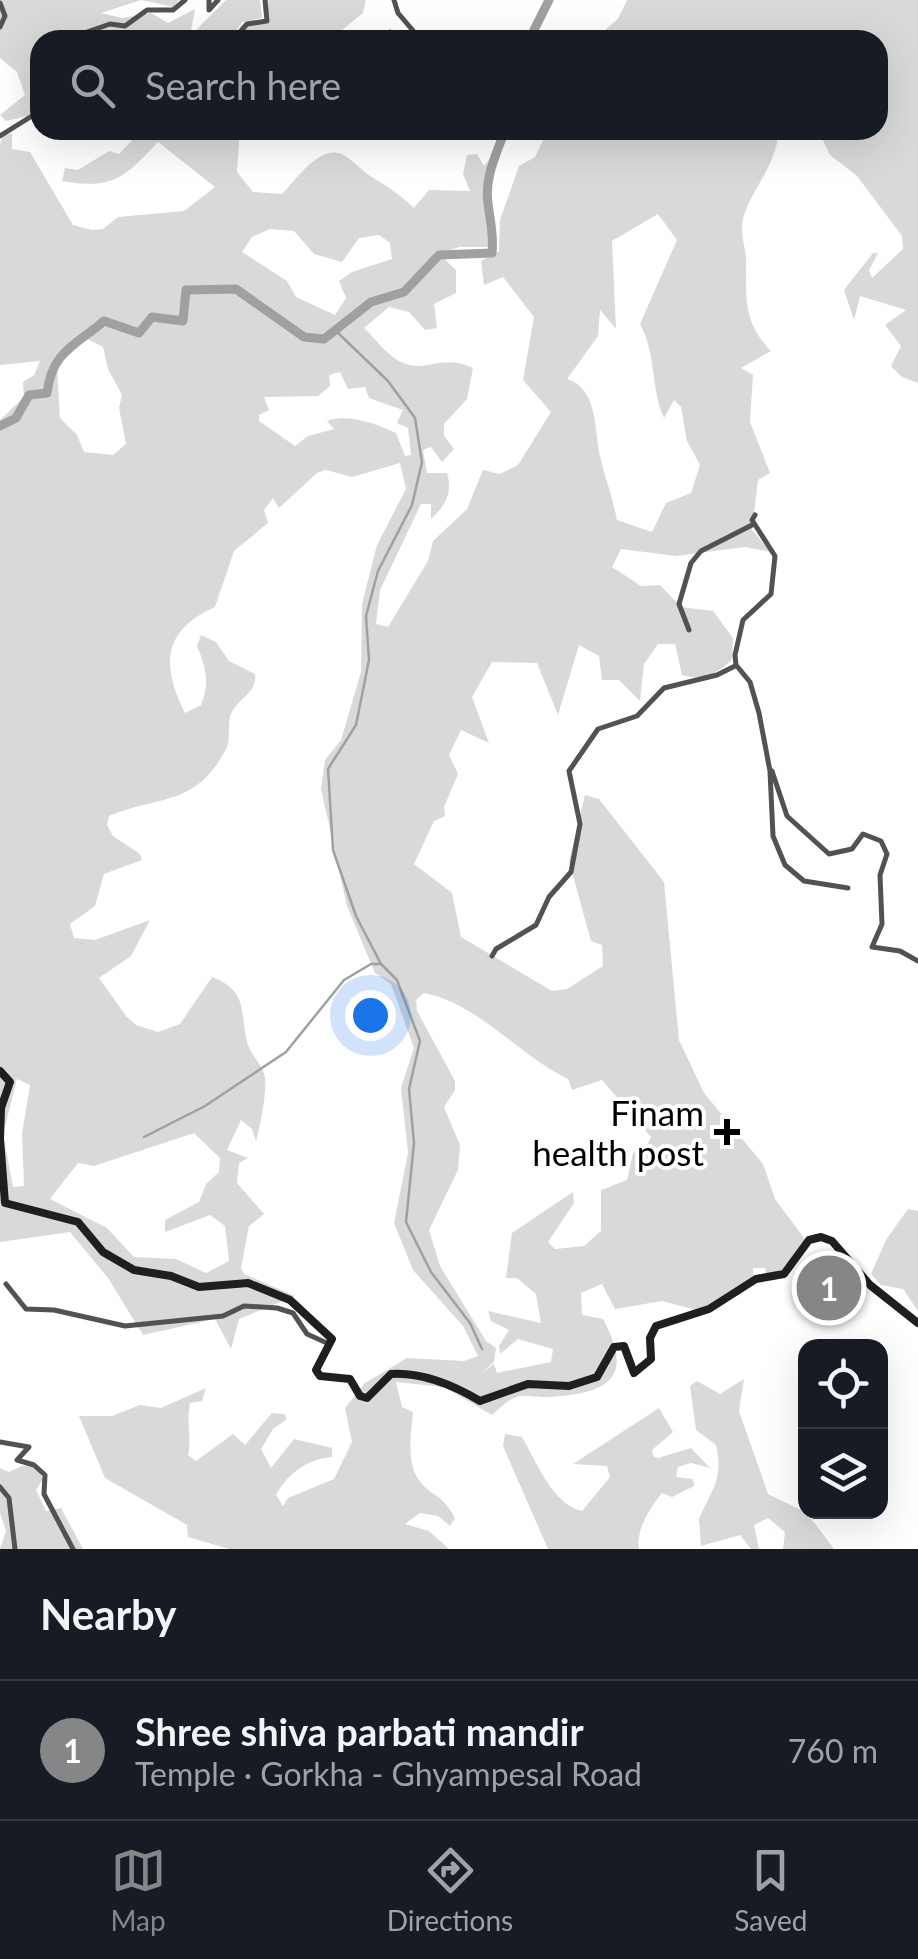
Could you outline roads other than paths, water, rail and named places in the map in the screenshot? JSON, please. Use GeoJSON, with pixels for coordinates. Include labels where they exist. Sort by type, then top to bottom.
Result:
{"type":"FeatureCollection","features":[{"type":"Feature","properties":{"kind":"main road"},"geometry":{"type":"LineString","coordinates":[[0,1071],[10,1082],[1,1108],[5,1203],[78,1222],[103,1252],[134,1270],[170,1276],[199,1287],[248,1283],[290,1300],[314,1326],[328,1332],[331,1346],[316,1370],[320,1376],[350,1379],[360,1396],[366,1398],[391,1374],[405,1373],[444,1382],[480,1401],[528,1384],[569,1386],[596,1377],[614,1346],[624,1346],[634,1373],[650,1360],[650,1338],[656,1326],[709,1309],[756,1280],[784,1274],[809,1240],[821,1237],[832,1241],[870,1285],[918,1323]]}},
{"type":"Feature","properties":{"kind":"street"},"geometry":{"type":"LineString","coordinates":[[93,30],[110,24],[125,26],[146,10],[173,10],[185,0]]}},
{"type":"Feature","properties":{"kind":"street"},"geometry":{"type":"LineString","coordinates":[[209,0],[208,10],[218,0]]}},
{"type":"Feature","properties":{"kind":"street"},"geometry":{"type":"LineString","coordinates":[[242,30],[247,24],[267,22],[265,0]]}},
{"type":"Feature","properties":{"kind":"street"},"geometry":{"type":"LineString","coordinates":[[394,0],[412,30]]}},
{"type":"Feature","properties":{"kind":"street"},"geometry":{"type":"LineString","coordinates":[[0,3],[5,16],[0,26]]}},
{"type":"Feature","properties":{"kind":"street"},"geometry":{"type":"LineString","coordinates":[[0,136],[30,115]]}},
{"type":"Feature","properties":{"kind":"street"},"geometry":{"type":"LineString","coordinates":[[756,514],[754,524],[776,556],[771,594],[743,620],[736,665],[754,691],[770,771],[773,836],[785,865],[804,882],[848,888]]}},
{"type":"Feature","properties":{"kind":"street"},"geometry":{"type":"LineString","coordinates":[[690,630],[679,604],[691,563],[709,546],[754,524]]}},
{"type":"Feature","properties":{"kind":"street"},"geometry":{"type":"LineString","coordinates":[[492,956],[496,948],[536,926],[549,897],[572,872],[580,824],[568,771],[594,732],[636,716],[664,688],[717,676],[736,665]]}},
{"type":"Feature","properties":{"kind":"street"},"geometry":{"type":"LineString","coordinates":[[770,771],[788,816],[829,854],[852,849],[863,834],[881,841],[886,854],[880,875],[882,924],[872,947],[900,951],[918,960]]}},
{"type":"Feature","properties":{"kind":"street"},"geometry":{"type":"LineString","coordinates":[[6,1284],[26,1309],[54,1310],[125,1326],[223,1316],[244,1306],[277,1308],[293,1314],[307,1334],[331,1346]]}},
{"type":"Feature","properties":{"kind":"street"},"geometry":{"type":"LineString","coordinates":[[0,1442],[29,1447],[17,1460],[40,1468],[45,1475],[44,1494],[73,1549]]}},
{"type":"Feature","properties":{"kind":"street"},"geometry":{"type":"LineString","coordinates":[[0,1487],[9,1498],[15,1549]]}},
{"type":"Feature","properties":{"kind":"waterway"},"geometry":{"type":"LineString","coordinates":[[534,30],[549,0]]}},
{"type":"Feature","properties":{"kind":"waterway"},"geometry":{"type":"LineString","coordinates":[[0,426],[16,418],[29,395],[47,393],[60,358],[104,321],[139,333],[152,317],[183,321],[186,290],[236,289],[304,337],[324,339],[371,302],[404,292],[439,255],[492,253],[488,184],[501,140]]}},
{"type":"Feature","properties":{"kind":"waterway"},"geometry":{"type":"LineString","coordinates":[[336,331],[388,381],[415,418],[422,462],[412,505],[378,571],[366,616],[369,660],[356,725],[328,769],[333,850],[356,916],[381,964],[397,980],[420,1041],[409,1089],[414,1143],[406,1222],[431,1272],[470,1323],[482,1349]]}},
{"type":"Feature","properties":{"kind":"waterway"},"geometry":{"type":"LineString","coordinates":[[144,1137],[205,1106],[286,1052],[344,980],[371,964],[381,964]]}},
{"type":"Feature","properties":{"kind":"place","name":"Finam health post"},"geometry":{"type":"Point","coordinates":[727,1132]}},
{"type":"Feature","properties":{"kind":"place","name":"Shree shiva parbati mandir"},"geometry":{"type":"Point","coordinates":[829,1288]}}]}
